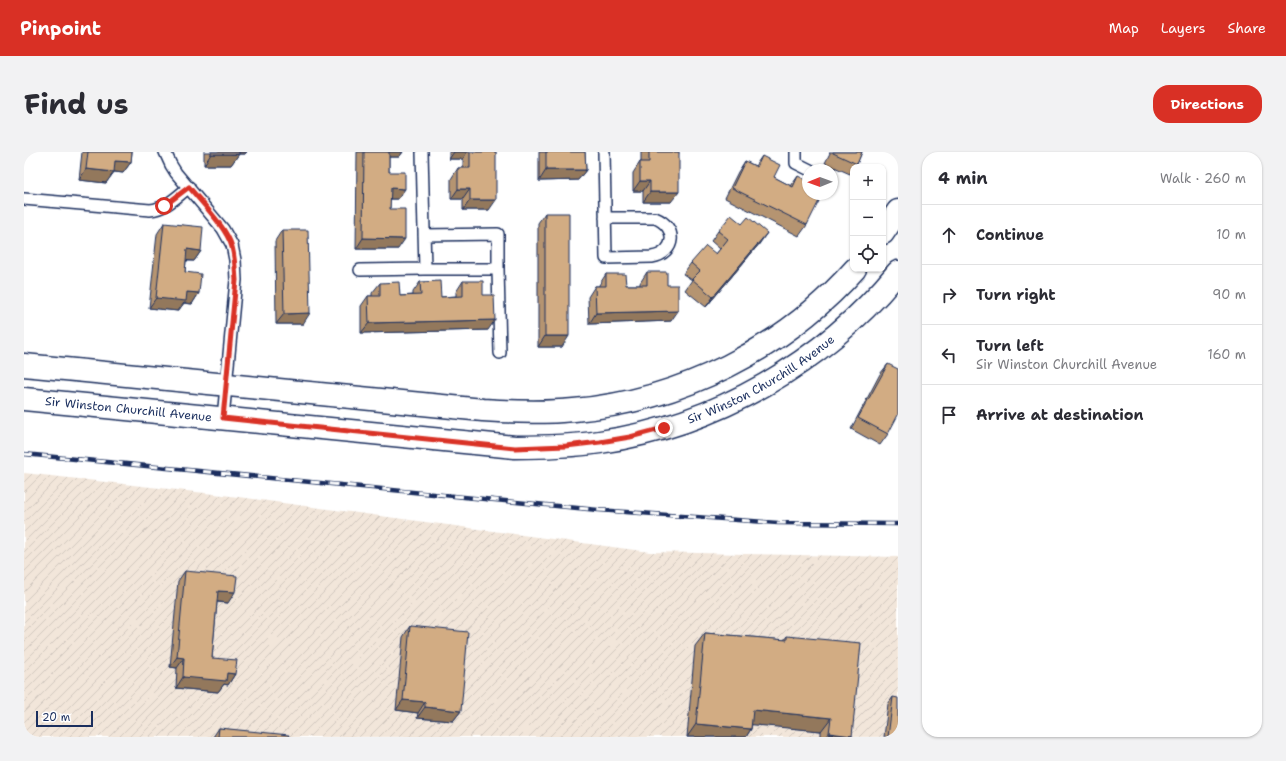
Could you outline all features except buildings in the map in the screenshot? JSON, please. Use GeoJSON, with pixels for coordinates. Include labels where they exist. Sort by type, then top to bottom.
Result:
{"type":"FeatureCollection","features":[{"type":"Feature","properties":{"kind":"main road"},"geometry":{"type":"LineString","coordinates":[[886,229],[898,211]]}},
{"type":"Feature","properties":{"kind":"main road"},"geometry":{"type":"LineString","coordinates":[[24,365],[483,410],[540,412],[575,410],[622,403],[652,396],[689,384],[719,371],[749,355],[804,317],[840,286],[852,272]]}},
{"type":"Feature","properties":{"kind":"main road","name":"Sir Winston Churchill Avenue"},"geometry":{"type":"LineString","coordinates":[[24,399],[515,448],[566,446],[600,442],[630,437],[664,428],[705,414],[733,402],[768,383],[798,364],[845,328],[884,290],[898,272]]}},
{"type":"Feature","properties":{"kind":"lane"},"geometry":{"type":"LineString","coordinates":[[165,152],[170,165],[223,229],[232,245],[235,260],[236,280],[223,418]]}},
{"type":"Feature","properties":{"kind":"lane"},"geometry":{"type":"LineString","coordinates":[[422,152],[425,269]]}},
{"type":"Feature","properties":{"kind":"lane"},"geometry":{"type":"LineString","coordinates":[[604,152],[605,218],[606,258],[652,257],[659,256],[667,251],[671,242],[670,234],[667,225],[662,221],[655,218],[605,218]]}},
{"type":"Feature","properties":{"kind":"lane"},"geometry":{"type":"LineString","coordinates":[[796,152],[796,163],[802,166]]}},
{"type":"Feature","properties":{"kind":"lane"},"geometry":{"type":"LineString","coordinates":[[24,198],[157,210],[189,187]]}},
{"type":"Feature","properties":{"kind":"lane"},"geometry":{"type":"LineString","coordinates":[[424,235],[498,234],[500,353]]}},
{"type":"Feature","properties":{"kind":"lane"},"geometry":{"type":"LineString","coordinates":[[360,270],[498,269]]}},
{"type":"Feature","properties":{"kind":"shaded area"},"geometry":{"type":"Polygon","coordinates":[[[24,473],[223,495],[650,552],[898,557],[898,737],[24,737],[24,473]]]}},
{"type":"Feature","properties":{"kind":"railway"},"geometry":{"type":"LineString","coordinates":[[24,454],[598,510],[778,523],[898,524]]}},
{"type":"Feature","properties":{"kind":"route"},"geometry":{"type":"LineString","coordinates":[[164,206],[189,187],[223,229],[232,245],[235,260],[236,280],[223,418],[515,448],[566,446],[600,442],[630,437],[664,428]]}}]}
